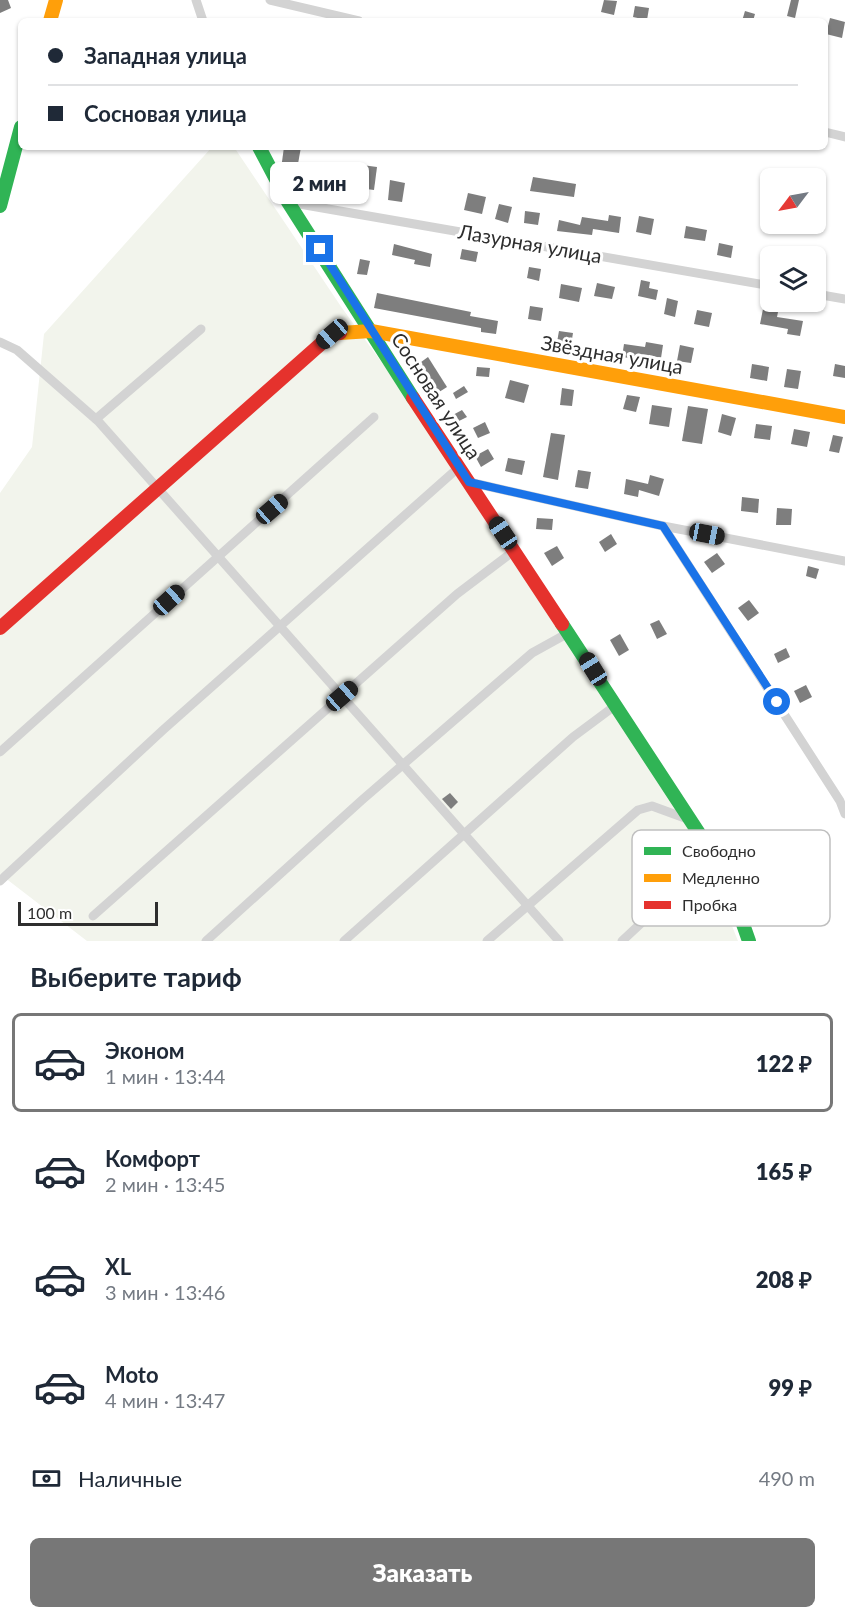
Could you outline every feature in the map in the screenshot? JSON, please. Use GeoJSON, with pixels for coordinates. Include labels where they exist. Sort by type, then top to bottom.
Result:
{"type":"FeatureCollection","features":[{"type":"Feature","properties":{"kind":"street"},"geometry":{"type":"LineString","coordinates":[[51,18],[56,0]]}},
{"type":"Feature","properties":{"kind":"street"},"geometry":{"type":"LineString","coordinates":[[196,0],[202,18]]}},
{"type":"Feature","properties":{"kind":"street"},"geometry":{"type":"LineString","coordinates":[[270,0],[346,18]]}},
{"type":"Feature","properties":{"kind":"street"},"geometry":{"type":"LineString","coordinates":[[828,133],[845,137]]}},
{"type":"Feature","properties":{"kind":"street"},"geometry":{"type":"LineString","coordinates":[[1,199],[18,139]]}},
{"type":"Feature","properties":{"kind":"street","name":"Сосновая улица"},"geometry":{"type":"LineString","coordinates":[[261,150],[288,202],[458,468],[570,632],[699,830]]}},
{"type":"Feature","properties":{"kind":"street","name":"Лазурная улица"},"geometry":{"type":"LineString","coordinates":[[288,202],[760,284]]}},
{"type":"Feature","properties":{"kind":"street"},"geometry":{"type":"LineString","coordinates":[[826,296],[845,299]]}},
{"type":"Feature","properties":{"kind":"street"},"geometry":{"type":"LineString","coordinates":[[96,418],[201,329]]}},
{"type":"Feature","properties":{"kind":"street","name":"Звёздная улица"},"geometry":{"type":"LineString","coordinates":[[0,628],[332,334],[371,331],[845,417]]}},
{"type":"Feature","properties":{"kind":"street"},"geometry":{"type":"LineString","coordinates":[[0,342],[17,350],[96,418],[559,941]]}},
{"type":"Feature","properties":{"kind":"street"},"geometry":{"type":"LineString","coordinates":[[0,752],[374,417]]}},
{"type":"Feature","properties":{"kind":"street"},"geometry":{"type":"LineString","coordinates":[[0,881],[75,809],[458,468]]}},
{"type":"Feature","properties":{"kind":"street"},"geometry":{"type":"LineString","coordinates":[[469,482],[663,526],[843,563]]}},
{"type":"Feature","properties":{"kind":"street"},"geometry":{"type":"LineString","coordinates":[[663,526],[840,801],[845,814]]}},
{"type":"Feature","properties":{"kind":"street"},"geometry":{"type":"LineString","coordinates":[[93,916],[457,594],[514,550]]}},
{"type":"Feature","properties":{"kind":"street"},"geometry":{"type":"LineString","coordinates":[[206,941],[532,653],[570,632]]}},
{"type":"Feature","properties":{"kind":"street"},"geometry":{"type":"LineString","coordinates":[[344,941],[573,737],[616,705]]}},
{"type":"Feature","properties":{"kind":"street"},"geometry":{"type":"LineString","coordinates":[[487,941],[638,810],[652,806],[693,821]]}},
{"type":"Feature","properties":{"kind":"street"},"geometry":{"type":"LineString","coordinates":[[622,941],[638,926]]}},
{"type":"Feature","properties":{"kind":"street","name":"Сосновая улица"},"geometry":{"type":"LineString","coordinates":[[743,926],[748,941]]}},
{"type":"Feature","properties":{"kind":"shaded area"},"geometry":{"type":"Polygon","coordinates":[[[209,150],[236,150],[342,308],[469,482],[693,830],[632,830],[632,926],[732,926],[738,941],[87,941],[0,874],[0,493],[32,447],[44,334],[209,150]]]}},
{"type":"Feature","properties":{"kind":"building"},"geometry":{"type":"Polygon","coordinates":[[[0,0],[8,0],[11,8],[0,13],[0,0]]]}},
{"type":"Feature","properties":{"kind":"building"},"geometry":{"type":"Polygon","coordinates":[[[604,0],[617,1],[614,15],[601,12],[604,0]]]}},
{"type":"Feature","properties":{"kind":"building"},"geometry":{"type":"Polygon","coordinates":[[[791,0],[799,0],[795,18],[787,16],[791,0]]]}},
{"type":"Feature","properties":{"kind":"building"},"geometry":{"type":"Polygon","coordinates":[[[635,6],[649,8],[647,18],[633,17],[635,6]]]}},
{"type":"Feature","properties":{"kind":"building"},"geometry":{"type":"Polygon","coordinates":[[[745,11],[755,14],[754,18],[743,18],[745,11]]]}},
{"type":"Feature","properties":{"kind":"building"},"geometry":{"type":"Polygon","coordinates":[[[830,18],[845,22],[842,38],[828,34],[830,18]]]}},
{"type":"Feature","properties":{"kind":"building"},"geometry":{"type":"Polygon","coordinates":[[[284,150],[300,150],[296,175],[283,172],[281,169],[284,150]]]}},
{"type":"Feature","properties":{"kind":"building"},"geometry":{"type":"Polygon","coordinates":[[[362,165],[377,167],[374,190],[359,188],[362,165]]]}},
{"type":"Feature","properties":{"kind":"building"},"geometry":{"type":"Polygon","coordinates":[[[533,177],[576,184],[574,197],[530,191],[533,177]]]}},
{"type":"Feature","properties":{"kind":"building"},"geometry":{"type":"Polygon","coordinates":[[[390,180],[405,183],[402,202],[388,200],[390,180]]]}},
{"type":"Feature","properties":{"kind":"building"},"geometry":{"type":"Polygon","coordinates":[[[468,193],[486,197],[482,214],[464,210],[468,193]]]}},
{"type":"Feature","properties":{"kind":"building"},"geometry":{"type":"Polygon","coordinates":[[[499,204],[512,207],[508,223],[495,219],[499,204]]]}},
{"type":"Feature","properties":{"kind":"building"},"geometry":{"type":"Polygon","coordinates":[[[525,211],[540,213],[538,225],[524,223],[525,211]]]}},
{"type":"Feature","properties":{"kind":"building"},"geometry":{"type":"Polygon","coordinates":[[[609,215],[621,217],[619,233],[593,229],[592,235],[557,231],[559,220],[580,225],[582,217],[608,221],[609,215]]]}},
{"type":"Feature","properties":{"kind":"building"},"geometry":{"type":"Polygon","coordinates":[[[639,216],[654,219],[651,235],[636,232],[639,216]]]}},
{"type":"Feature","properties":{"kind":"building"},"geometry":{"type":"Polygon","coordinates":[[[686,226],[707,230],[705,241],[684,238],[686,226]]]}},
{"type":"Feature","properties":{"kind":"building"},"geometry":{"type":"Polygon","coordinates":[[[719,243],[733,246],[731,258],[717,255],[719,243]]]}},
{"type":"Feature","properties":{"kind":"building"},"geometry":{"type":"Polygon","coordinates":[[[394,244],[432,254],[430,267],[414,264],[415,260],[392,255],[394,244]]]}},
{"type":"Feature","properties":{"kind":"building"},"geometry":{"type":"Polygon","coordinates":[[[462,249],[478,252],[476,262],[460,259],[462,249]]]}},
{"type":"Feature","properties":{"kind":"building"},"geometry":{"type":"Polygon","coordinates":[[[360,259],[370,261],[367,275],[357,274],[360,259]]]}},
{"type":"Feature","properties":{"kind":"building"},"geometry":{"type":"Polygon","coordinates":[[[529,267],[541,269],[539,281],[527,278],[529,267]]]}},
{"type":"Feature","properties":{"kind":"building"},"geometry":{"type":"Polygon","coordinates":[[[641,280],[650,282],[649,288],[658,290],[656,300],[638,296],[641,280]]]}},
{"type":"Feature","properties":{"kind":"building"},"geometry":{"type":"Polygon","coordinates":[[[597,283],[615,287],[612,299],[594,296],[597,283]]]}},
{"type":"Feature","properties":{"kind":"building"},"geometry":{"type":"Polygon","coordinates":[[[561,284],[582,288],[579,302],[559,298],[561,284]]]}},
{"type":"Feature","properties":{"kind":"building"},"geometry":{"type":"Polygon","coordinates":[[[377,293],[471,312],[470,316],[498,321],[496,334],[481,332],[481,328],[374,308],[377,293]]]}},
{"type":"Feature","properties":{"kind":"building"},"geometry":{"type":"Polygon","coordinates":[[[667,298],[678,301],[675,317],[664,314],[667,298]]]}},
{"type":"Feature","properties":{"kind":"building"},"geometry":{"type":"Polygon","coordinates":[[[530,306],[543,308],[541,321],[528,319],[530,306]]]}},
{"type":"Feature","properties":{"kind":"building"},"geometry":{"type":"Polygon","coordinates":[[[697,310],[712,313],[709,327],[694,324],[697,310]]]}},
{"type":"Feature","properties":{"kind":"building"},"geometry":{"type":"Polygon","coordinates":[[[762,312],[778,312],[777,317],[803,321],[800,336],[787,334],[788,329],[760,324],[762,312]]]}},
{"type":"Feature","properties":{"kind":"building"},"geometry":{"type":"Polygon","coordinates":[[[559,331],[573,333],[571,345],[557,342],[559,331]]]}},
{"type":"Feature","properties":{"kind":"building"},"geometry":{"type":"Polygon","coordinates":[[[646,342],[663,345],[661,358],[649,355],[648,359],[622,357],[624,344],[645,347],[646,342]]]}},
{"type":"Feature","properties":{"kind":"building"},"geometry":{"type":"Polygon","coordinates":[[[680,345],[694,348],[691,363],[677,361],[680,345]]]}},
{"type":"Feature","properties":{"kind":"building"},"geometry":{"type":"Polygon","coordinates":[[[428,357],[447,387],[436,394],[417,365],[428,357]]]}},
{"type":"Feature","properties":{"kind":"building"},"geometry":{"type":"Polygon","coordinates":[[[752,364],[769,367],[767,381],[750,378],[752,364]]]}},
{"type":"Feature","properties":{"kind":"building"},"geometry":{"type":"Polygon","coordinates":[[[835,364],[845,366],[845,378],[833,376],[835,364]]]}},
{"type":"Feature","properties":{"kind":"building"},"geometry":{"type":"Polygon","coordinates":[[[477,367],[490,368],[489,377],[476,376],[477,367]]]}},
{"type":"Feature","properties":{"kind":"building"},"geometry":{"type":"Polygon","coordinates":[[[787,369],[801,371],[798,389],[784,387],[787,369]]]}},
{"type":"Feature","properties":{"kind":"building"},"geometry":{"type":"Polygon","coordinates":[[[510,380],[529,385],[524,403],[505,398],[510,380]]]}},
{"type":"Feature","properties":{"kind":"building"},"geometry":{"type":"Polygon","coordinates":[[[464,386],[468,392],[456,399],[453,393],[464,386]]]}},
{"type":"Feature","properties":{"kind":"building"},"geometry":{"type":"Polygon","coordinates":[[[562,388],[574,390],[572,406],[560,405],[562,388]]]}},
{"type":"Feature","properties":{"kind":"building"},"geometry":{"type":"Polygon","coordinates":[[[627,395],[640,397],[636,412],[623,409],[627,395]]]}},
{"type":"Feature","properties":{"kind":"building"},"geometry":{"type":"Polygon","coordinates":[[[652,405],[672,408],[669,427],[649,424],[652,405]]]}},
{"type":"Feature","properties":{"kind":"building"},"geometry":{"type":"Polygon","coordinates":[[[688,406],[708,409],[702,444],[682,441],[688,406]]]}},
{"type":"Feature","properties":{"kind":"building"},"geometry":{"type":"Polygon","coordinates":[[[462,410],[467,417],[455,423],[451,416],[462,410]]]}},
{"type":"Feature","properties":{"kind":"building"},"geometry":{"type":"Polygon","coordinates":[[[722,414],[736,418],[731,436],[718,432],[722,414]]]}},
{"type":"Feature","properties":{"kind":"building"},"geometry":{"type":"Polygon","coordinates":[[[485,422],[490,433],[478,438],[473,428],[485,422]]]}},
{"type":"Feature","properties":{"kind":"building"},"geometry":{"type":"Polygon","coordinates":[[[756,424],[772,426],[770,440],[754,438],[756,424]]]}},
{"type":"Feature","properties":{"kind":"building"},"geometry":{"type":"Polygon","coordinates":[[[794,429],[810,432],[807,447],[791,444],[794,429]]]}},
{"type":"Feature","properties":{"kind":"building"},"geometry":{"type":"Polygon","coordinates":[[[551,433],[565,435],[558,480],[543,477],[551,433]]]}},
{"type":"Feature","properties":{"kind":"building"},"geometry":{"type":"Polygon","coordinates":[[[833,435],[843,437],[839,453],[829,451],[833,435]]]}},
{"type":"Feature","properties":{"kind":"building"},"geometry":{"type":"Polygon","coordinates":[[[488,449],[494,459],[481,467],[475,456],[488,449]]]}},
{"type":"Feature","properties":{"kind":"building"},"geometry":{"type":"Polygon","coordinates":[[[508,458],[525,461],[522,475],[505,471],[508,458]]]}},
{"type":"Feature","properties":{"kind":"building"},"geometry":{"type":"Polygon","coordinates":[[[578,470],[591,472],[588,489],[575,487],[578,470]]]}},
{"type":"Feature","properties":{"kind":"building"},"geometry":{"type":"Polygon","coordinates":[[[650,475],[664,479],[659,496],[639,490],[638,497],[624,494],[626,479],[648,484],[650,475]]]}},
{"type":"Feature","properties":{"kind":"building"},"geometry":{"type":"Polygon","coordinates":[[[742,497],[759,499],[758,513],[741,511],[742,497]]]}},
{"type":"Feature","properties":{"kind":"building"},"geometry":{"type":"Polygon","coordinates":[[[777,508],[792,509],[791,525],[776,525],[777,508]]]}},
{"type":"Feature","properties":{"kind":"building"},"geometry":{"type":"Polygon","coordinates":[[[537,518],[553,519],[552,530],[536,529],[537,518]]]}},
{"type":"Feature","properties":{"kind":"building"},"geometry":{"type":"Polygon","coordinates":[[[611,534],[617,544],[605,552],[599,542],[611,534]]]}},
{"type":"Feature","properties":{"kind":"building"},"geometry":{"type":"Polygon","coordinates":[[[557,546],[564,558],[552,566],[544,553],[557,546]]]}},
{"type":"Feature","properties":{"kind":"building"},"geometry":{"type":"Polygon","coordinates":[[[717,553],[725,564],[712,573],[704,562],[717,553]]]}},
{"type":"Feature","properties":{"kind":"building"},"geometry":{"type":"Polygon","coordinates":[[[808,566],[819,569],[816,579],[806,576],[808,566]]]}},
{"type":"Feature","properties":{"kind":"building"},"geometry":{"type":"Polygon","coordinates":[[[749,600],[759,613],[748,621],[738,608],[749,600]]]}},
{"type":"Feature","properties":{"kind":"building"},"geometry":{"type":"Polygon","coordinates":[[[659,620],[667,634],[657,639],[650,624],[659,620]]]}},
{"type":"Feature","properties":{"kind":"building"},"geometry":{"type":"Polygon","coordinates":[[[620,634],[629,650],[619,656],[610,640],[620,634]]]}},
{"type":"Feature","properties":{"kind":"building"},"geometry":{"type":"Polygon","coordinates":[[[786,648],[790,657],[778,663],[774,654],[786,648]]]}},
{"type":"Feature","properties":{"kind":"building"},"geometry":{"type":"Polygon","coordinates":[[[806,685],[812,697],[800,703],[794,691],[806,685]]]}},
{"type":"Feature","properties":{"kind":"building"},"geometry":{"type":"Polygon","coordinates":[[[450,793],[458,802],[451,809],[442,799],[450,793]]]}},
{"type":"Feature","properties":{"kind":"traffic: fast"},"geometry":{"type":"LineString","coordinates":[[0,206],[18,138]]}},
{"type":"Feature","properties":{"kind":"traffic: fast"},"geometry":{"type":"LineString","coordinates":[[261,150],[288,202],[413,398]]}},
{"type":"Feature","properties":{"kind":"traffic: fast"},"geometry":{"type":"LineString","coordinates":[[562,624],[697,830]]}},
{"type":"Feature","properties":{"kind":"traffic: fast"},"geometry":{"type":"LineString","coordinates":[[744,926],[749,941]]}},
{"type":"Feature","properties":{"kind":"traffic: slow"},"geometry":{"type":"LineString","coordinates":[[51,18],[56,0]]}},
{"type":"Feature","properties":{"kind":"traffic: slow"},"geometry":{"type":"LineString","coordinates":[[340,333],[371,331],[845,417]]}},
{"type":"Feature","properties":{"kind":"traffic: jam"},"geometry":{"type":"LineString","coordinates":[[0,628],[332,334],[340,333]]}},
{"type":"Feature","properties":{"kind":"traffic: jam"},"geometry":{"type":"LineString","coordinates":[[413,398],[562,624]]}},
{"type":"Feature","properties":{"kind":"route"},"geometry":{"type":"LineString","coordinates":[[320,249],[469,482],[663,526],[777,702]]}}]}
